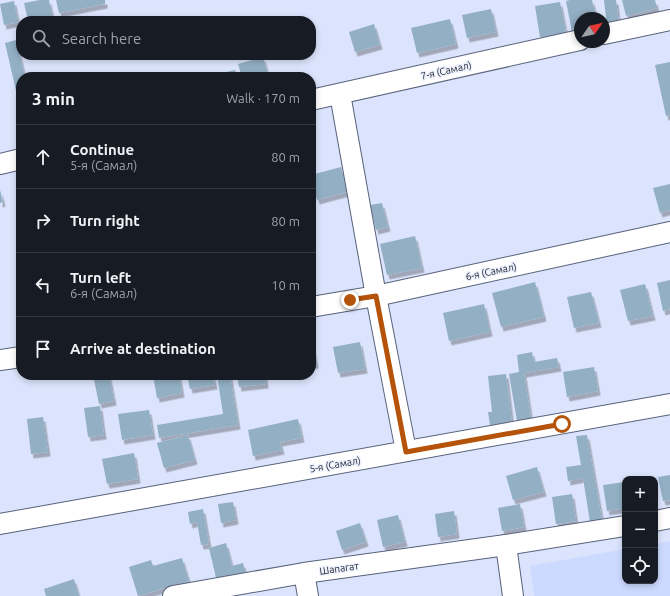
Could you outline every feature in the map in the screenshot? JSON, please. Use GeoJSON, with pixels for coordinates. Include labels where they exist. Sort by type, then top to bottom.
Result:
{"type":"FeatureCollection","features":[{"type":"Feature","properties":{"kind":"street"},"geometry":{"type":"LineString","coordinates":[[610,33],[670,20]]}},
{"type":"Feature","properties":{"kind":"street","name":"7-я (Самал)"},"geometry":{"type":"LineString","coordinates":[[316,99],[574,41]]}},
{"type":"Feature","properties":{"kind":"street"},"geometry":{"type":"LineString","coordinates":[[340,94],[376,296],[406,452]]}},
{"type":"Feature","properties":{"kind":"street"},"geometry":{"type":"LineString","coordinates":[[0,164],[16,160]]}},
{"type":"Feature","properties":{"kind":"street","name":"6-я (Самал)"},"geometry":{"type":"LineString","coordinates":[[316,306],[376,296],[670,232]]}},
{"type":"Feature","properties":{"kind":"street"},"geometry":{"type":"LineString","coordinates":[[0,360],[16,357]]}},
{"type":"Feature","properties":{"kind":"street","name":"5-я (Самал)"},"geometry":{"type":"LineString","coordinates":[[0,524],[670,404]]}},
{"type":"Feature","properties":{"kind":"street"},"geometry":{"type":"LineString","coordinates":[[658,520],[670,518]]}},
{"type":"Feature","properties":{"kind":"street","name":"Шапагат"},"geometry":{"type":"LineString","coordinates":[[173,596],[304,573],[506,545],[622,526]]}},
{"type":"Feature","properties":{"kind":"street"},"geometry":{"type":"LineString","coordinates":[[506,545],[513,596]]}},
{"type":"Feature","properties":{"kind":"street"},"geometry":{"type":"LineString","coordinates":[[304,573],[308,596]]}},
{"type":"Feature","properties":{"kind":"shaded area"},"geometry":{"type":"Polygon","coordinates":[[[670,541],[670,596],[534,596],[530,566],[622,550],[622,584],[658,584],[658,543],[670,541]]]}},
{"type":"Feature","properties":{"kind":"building"},"geometry":{"type":"Polygon","coordinates":[[[49,0],[52,16],[27,16],[24,3],[49,0]]]}},
{"type":"Feature","properties":{"kind":"building"},"geometry":{"type":"Polygon","coordinates":[[[56,0],[105,0],[105,4],[59,13],[56,0]]]}},
{"type":"Feature","properties":{"kind":"building"},"geometry":{"type":"Polygon","coordinates":[[[592,0],[595,12],[574,12],[574,32],[572,32],[566,1],[592,0]]]}},
{"type":"Feature","properties":{"kind":"building"},"geometry":{"type":"Polygon","coordinates":[[[604,0],[616,0],[619,24],[610,26],[610,12],[605,12],[604,0]]]}},
{"type":"Feature","properties":{"kind":"building"},"geometry":{"type":"Polygon","coordinates":[[[622,0],[655,0],[657,8],[626,16],[622,0]]]}},
{"type":"Feature","properties":{"kind":"building"},"geometry":{"type":"Polygon","coordinates":[[[14,1],[17,16],[16,22],[4,25],[0,4],[14,1]]]}},
{"type":"Feature","properties":{"kind":"building"},"geometry":{"type":"Polygon","coordinates":[[[560,2],[566,33],[540,37],[535,6],[560,2]]]}},
{"type":"Feature","properties":{"kind":"building"},"geometry":{"type":"Polygon","coordinates":[[[491,9],[496,32],[467,38],[462,15],[491,9]]]}},
{"type":"Feature","properties":{"kind":"building"},"geometry":{"type":"Polygon","coordinates":[[[450,19],[456,44],[417,53],[411,28],[450,19]]]}},
{"type":"Feature","properties":{"kind":"building"},"geometry":{"type":"Polygon","coordinates":[[[374,24],[380,45],[355,52],[349,32],[374,24]]]}},
{"type":"Feature","properties":{"kind":"building"},"geometry":{"type":"Polygon","coordinates":[[[16,40],[16,60],[21,60],[24,72],[16,72],[16,91],[5,43],[16,40]]]}},
{"type":"Feature","properties":{"kind":"building"},"geometry":{"type":"Polygon","coordinates":[[[252,60],[264,60],[268,72],[240,72],[238,64],[252,60]]]}},
{"type":"Feature","properties":{"kind":"building"},"geometry":{"type":"Polygon","coordinates":[[[670,62],[670,115],[666,116],[655,65],[670,62]]]}},
{"type":"Feature","properties":{"kind":"building"},"geometry":{"type":"Polygon","coordinates":[[[341,167],[347,192],[317,200],[316,174],[341,167]]]}},
{"type":"Feature","properties":{"kind":"building"},"geometry":{"type":"Polygon","coordinates":[[[670,184],[670,210],[660,213],[653,188],[670,184]]]}},
{"type":"Feature","properties":{"kind":"building"},"geometry":{"type":"Polygon","coordinates":[[[0,190],[3,202],[0,203],[0,190]]]}},
{"type":"Feature","properties":{"kind":"building"},"geometry":{"type":"Polygon","coordinates":[[[382,203],[388,227],[376,230],[370,205],[382,203]]]}},
{"type":"Feature","properties":{"kind":"building"},"geometry":{"type":"Polygon","coordinates":[[[415,236],[422,268],[387,275],[380,244],[415,236]]]}},
{"type":"Feature","properties":{"kind":"building"},"geometry":{"type":"Polygon","coordinates":[[[670,280],[670,309],[663,311],[657,283],[670,280]]]}},
{"type":"Feature","properties":{"kind":"building"},"geometry":{"type":"Polygon","coordinates":[[[535,282],[544,317],[501,327],[492,293],[535,282]]]}},
{"type":"Feature","properties":{"kind":"building"},"geometry":{"type":"Polygon","coordinates":[[[645,284],[653,316],[628,321],[620,290],[645,284]]]}},
{"type":"Feature","properties":{"kind":"building"},"geometry":{"type":"Polygon","coordinates":[[[591,292],[599,323],[574,328],[567,297],[591,292]]]}},
{"type":"Feature","properties":{"kind":"building"},"geometry":{"type":"Polygon","coordinates":[[[484,304],[490,332],[449,341],[443,313],[484,304]]]}},
{"type":"Feature","properties":{"kind":"building"},"geometry":{"type":"Polygon","coordinates":[[[360,342],[365,369],[338,373],[333,347],[360,342]]]}},
{"type":"Feature","properties":{"kind":"building"},"geometry":{"type":"Polygon","coordinates":[[[532,352],[534,362],[557,358],[559,367],[524,373],[531,419],[517,421],[509,374],[519,372],[517,355],[532,352]]]}},
{"type":"Feature","properties":{"kind":"building"},"geometry":{"type":"Polygon","coordinates":[[[594,367],[598,391],[567,397],[563,372],[594,367]]]}},
{"type":"Feature","properties":{"kind":"building"},"geometry":{"type":"Polygon","coordinates":[[[506,374],[512,423],[490,425],[488,412],[492,412],[488,376],[506,374]]]}},
{"type":"Feature","properties":{"kind":"building"},"geometry":{"type":"Polygon","coordinates":[[[94,380],[110,380],[114,401],[99,404],[94,380]]]}},
{"type":"Feature","properties":{"kind":"building"},"geometry":{"type":"Polygon","coordinates":[[[154,380],[180,380],[182,393],[157,398],[154,380]]]}},
{"type":"Feature","properties":{"kind":"building"},"geometry":{"type":"Polygon","coordinates":[[[188,380],[214,380],[215,385],[190,389],[188,380]]]}},
{"type":"Feature","properties":{"kind":"building"},"geometry":{"type":"Polygon","coordinates":[[[218,380],[231,380],[238,425],[159,438],[157,425],[223,414],[218,380]]]}},
{"type":"Feature","properties":{"kind":"building"},"geometry":{"type":"Polygon","coordinates":[[[238,380],[266,380],[266,384],[239,387],[238,380]]]}},
{"type":"Feature","properties":{"kind":"building"},"geometry":{"type":"Polygon","coordinates":[[[100,406],[104,435],[88,437],[84,408],[100,406]]]}},
{"type":"Feature","properties":{"kind":"building"},"geometry":{"type":"Polygon","coordinates":[[[149,410],[153,435],[122,440],[118,414],[149,410]]]}},
{"type":"Feature","properties":{"kind":"building"},"geometry":{"type":"Polygon","coordinates":[[[43,417],[48,452],[31,454],[27,419],[43,417]]]}},
{"type":"Feature","properties":{"kind":"building"},"geometry":{"type":"Polygon","coordinates":[[[298,419],[302,438],[280,442],[282,450],[253,456],[248,430],[298,419]]]}},
{"type":"Feature","properties":{"kind":"building"},"geometry":{"type":"Polygon","coordinates":[[[188,435],[195,460],[164,468],[157,443],[188,435]]]}},
{"type":"Feature","properties":{"kind":"building"},"geometry":{"type":"Polygon","coordinates":[[[587,435],[602,520],[590,522],[583,478],[568,481],[566,467],[581,465],[576,436],[587,435]]]}},
{"type":"Feature","properties":{"kind":"building"},"geometry":{"type":"Polygon","coordinates":[[[134,453],[138,479],[107,484],[102,459],[134,453]]]}},
{"type":"Feature","properties":{"kind":"building"},"geometry":{"type":"Polygon","coordinates":[[[537,467],[544,492],[513,500],[506,476],[537,467]]]}},
{"type":"Feature","properties":{"kind":"building"},"geometry":{"type":"Polygon","coordinates":[[[670,475],[670,500],[663,501],[658,477],[670,475]]]}},
{"type":"Feature","properties":{"kind":"building"},"geometry":{"type":"Polygon","coordinates":[[[622,482],[622,508],[607,511],[603,485],[622,482]]]}},
{"type":"Feature","properties":{"kind":"building"},"geometry":{"type":"Polygon","coordinates":[[[572,494],[576,521],[556,524],[552,497],[572,494]]]}},
{"type":"Feature","properties":{"kind":"building"},"geometry":{"type":"Polygon","coordinates":[[[233,502],[236,520],[221,523],[218,504],[233,502]]]}},
{"type":"Feature","properties":{"kind":"building"},"geometry":{"type":"Polygon","coordinates":[[[520,504],[524,527],[502,531],[498,508],[520,504]]]}},
{"type":"Feature","properties":{"kind":"building"},"geometry":{"type":"Polygon","coordinates":[[[203,509],[209,544],[201,545],[197,522],[190,524],[188,512],[203,509]]]}},
{"type":"Feature","properties":{"kind":"building"},"geometry":{"type":"Polygon","coordinates":[[[454,511],[457,534],[438,537],[435,514],[454,511]]]}},
{"type":"Feature","properties":{"kind":"building"},"geometry":{"type":"Polygon","coordinates":[[[398,515],[405,542],[383,547],[377,520],[398,515]]]}},
{"type":"Feature","properties":{"kind":"building"},"geometry":{"type":"Polygon","coordinates":[[[360,523],[366,542],[342,550],[336,531],[360,523]]]}},
{"type":"Feature","properties":{"kind":"building"},"geometry":{"type":"Polygon","coordinates":[[[226,543],[232,566],[243,563],[246,575],[217,582],[209,548],[226,543]]]}},
{"type":"Feature","properties":{"kind":"building"},"geometry":{"type":"Polygon","coordinates":[[[182,558],[189,581],[138,596],[129,567],[151,560],[153,566],[182,558]]]}},
{"type":"Feature","properties":{"kind":"building"},"geometry":{"type":"Polygon","coordinates":[[[74,579],[79,596],[46,596],[44,589],[74,579]]]}},
{"type":"Feature","properties":{"kind":"route"},"geometry":{"type":"LineString","coordinates":[[350,300],[376,296],[406,452],[562,424]]}}]}
